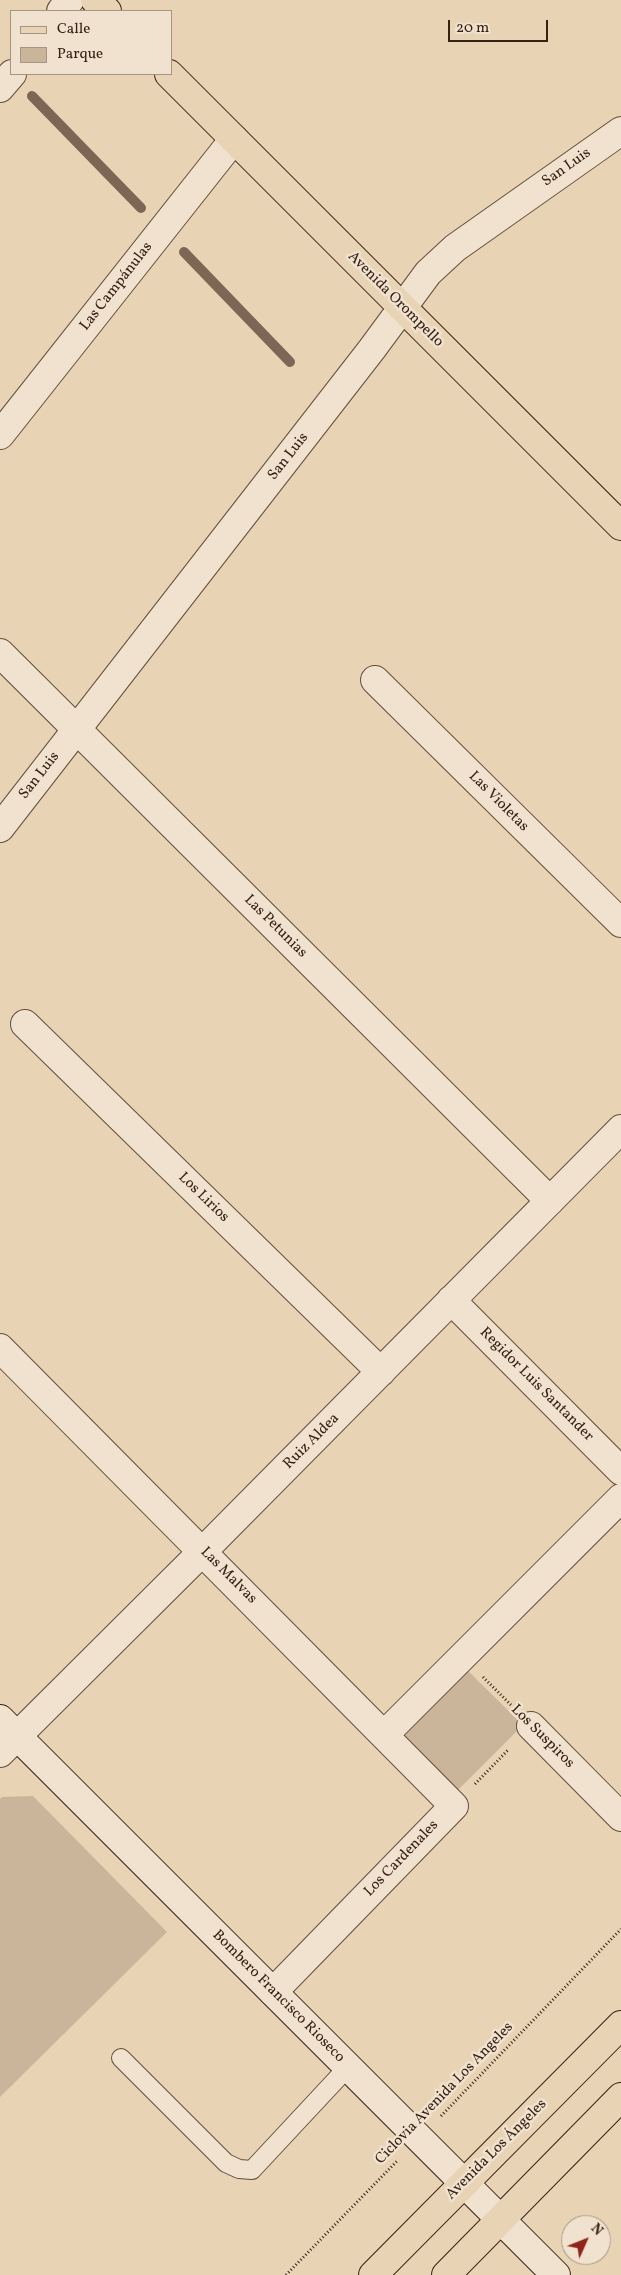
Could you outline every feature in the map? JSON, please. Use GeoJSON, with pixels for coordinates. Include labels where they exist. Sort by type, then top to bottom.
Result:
{"type":"FeatureCollection","features":[{"type":"Feature","properties":{"kind":"main road"},"geometry":{"type":"LineString","coordinates":[[95,0],[105,10]]}},
{"type":"Feature","properties":{"kind":"main road","name":"Avenida Orompello"},"geometry":{"type":"LineString","coordinates":[[170,75],[621,526]]}},
{"type":"Feature","properties":{"kind":"main road","name":"Avenida Los Ángeles"},"geometry":{"type":"LineString","coordinates":[[373,2275],[621,2025]]}},
{"type":"Feature","properties":{"kind":"main road"},"geometry":{"type":"LineString","coordinates":[[446,2275],[621,2097]]}},
{"type":"Feature","properties":{"kind":"street"},"geometry":{"type":"LineString","coordinates":[[62,10],[70,0]]}},
{"type":"Feature","properties":{"kind":"street"},"geometry":{"type":"LineString","coordinates":[[0,88],[11,75]]}},
{"type":"Feature","properties":{"kind":"street","name":"San Luis"},"geometry":{"type":"LineString","coordinates":[[0,828],[404,308],[428,273],[455,248],[621,130]]}},
{"type":"Feature","properties":{"kind":"street","name":"Las Campánulas"},"geometry":{"type":"LineString","coordinates":[[0,435],[234,139]]}},
{"type":"Feature","properties":{"kind":"street","name":"Las Petunias"},"geometry":{"type":"LineString","coordinates":[[0,653],[550,1201]]}},
{"type":"Feature","properties":{"kind":"street","name":"Las Violetas"},"geometry":{"type":"LineString","coordinates":[[374,680],[621,923]]}},
{"type":"Feature","properties":{"kind":"street","name":"Los Lirios"},"geometry":{"type":"LineString","coordinates":[[25,1024],[380,1372]]}},
{"type":"Feature","properties":{"kind":"street","name":"Ruiz Aldea"},"geometry":{"type":"LineString","coordinates":[[6,1736],[204,1551],[621,1128]]}},
{"type":"Feature","properties":{"kind":"street","name":"Regidor Luis Santander"},"geometry":{"type":"LineString","coordinates":[[451,1300],[621,1471]]}},
{"type":"Feature","properties":{"kind":"street","name":"Las Malvas"},"geometry":{"type":"LineString","coordinates":[[0,1348],[204,1551],[454,1806]]}},
{"type":"Feature","properties":{"kind":"street"},"geometry":{"type":"LineString","coordinates":[[384,1736],[621,1498]]}},
{"type":"Feature","properties":{"kind":"street","name":"Los Suspiros"},"geometry":{"type":"LineString","coordinates":[[531,1726],[621,1817]]}},
{"type":"Feature","properties":{"kind":"street","name":"Bombero Francisco Rioseco"},"geometry":{"type":"LineString","coordinates":[[6,1736],[273,1992],[556,2275]]}},
{"type":"Feature","properties":{"kind":"street","name":"Los Cardenales"},"geometry":{"type":"LineString","coordinates":[[273,1992],[454,1806]]}},
{"type":"Feature","properties":{"kind":"lane"},"geometry":{"type":"LineString","coordinates":[[121,2058],[226,2163],[239,2169],[252,2170],[348,2067]]}},
{"type":"Feature","properties":{"kind":"path","name":"Los Suspiros"},"geometry":{"type":"LineString","coordinates":[[463,1657],[531,1726]]}},
{"type":"Feature","properties":{"kind":"path"},"geometry":{"type":"LineString","coordinates":[[454,1806],[531,1726]]}},
{"type":"Feature","properties":{"kind":"path","name":"Ciclovia Avenida Los Angeles"},"geometry":{"type":"LineString","coordinates":[[286,2275],[621,1929]]}},
{"type":"Feature","properties":{"kind":"green space"},"geometry":{"type":"Polygon","coordinates":[[[465,1668],[523,1725],[454,1794],[397,1737],[465,1668]]]}},
{"type":"Feature","properties":{"kind":"green space"},"geometry":{"type":"Polygon","coordinates":[[[33,1796],[167,1932],[0,2097],[0,1799],[2,1797],[33,1796]]]}},
{"type":"Feature","properties":{"kind":"waterway"},"geometry":{"type":"LineString","coordinates":[[32,96],[141,208]]}},
{"type":"Feature","properties":{"kind":"waterway"},"geometry":{"type":"LineString","coordinates":[[184,252],[290,362]]}}]}
